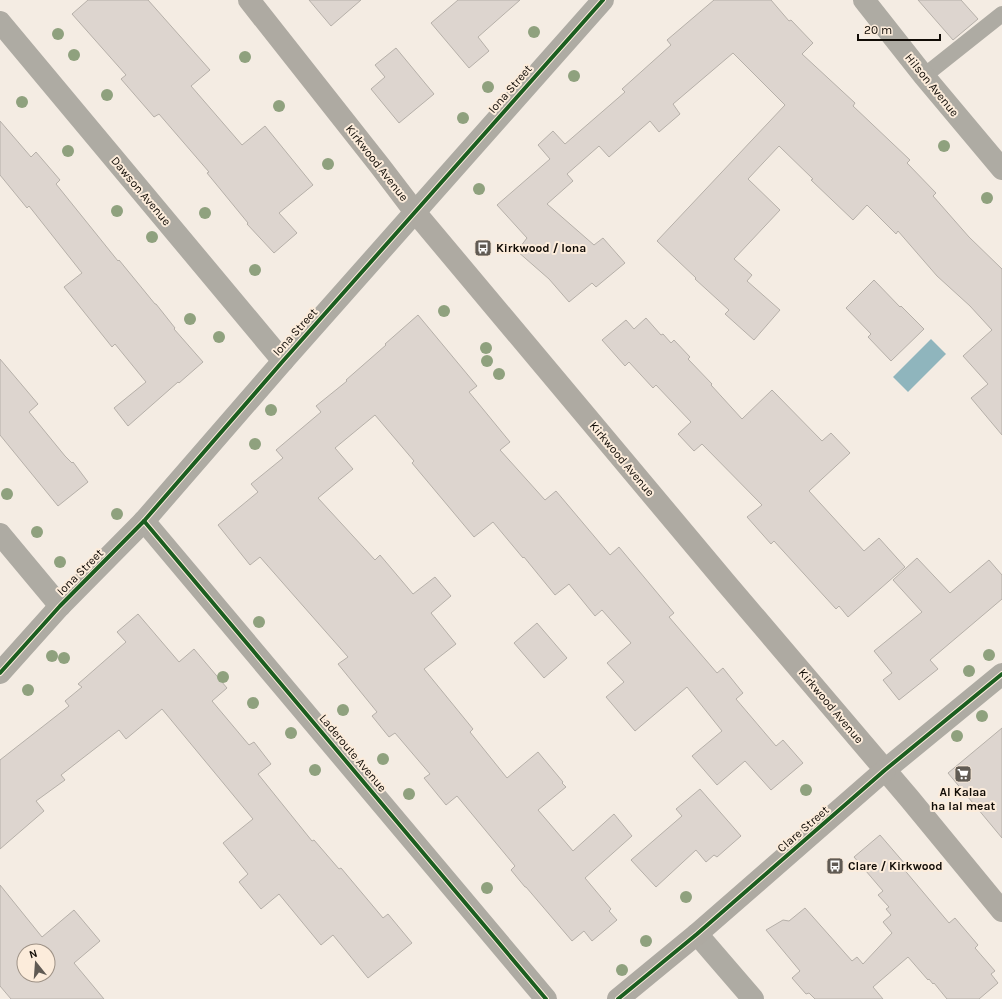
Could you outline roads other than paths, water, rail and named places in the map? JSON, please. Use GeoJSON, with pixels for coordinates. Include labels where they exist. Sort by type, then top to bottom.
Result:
{"type":"FeatureCollection","features":[{"type":"Feature","properties":{"kind":"main road","name":"Kirkwood Avenue"},"geometry":{"type":"LineString","coordinates":[[249,0],[415,212],[1002,911]]}},
{"type":"Feature","properties":{"kind":"main road","name":"Clare Street"},"geometry":{"type":"LineString","coordinates":[[618,999],[697,934],[885,770]]}},
{"type":"Feature","properties":{"kind":"street","name":"Iona Street"},"geometry":{"type":"LineString","coordinates":[[0,674],[60,606],[144,521],[283,361],[603,0]]}},
{"type":"Feature","properties":{"kind":"street","name":"Hilson Avenue"},"geometry":{"type":"LineString","coordinates":[[864,0],[924,76],[1002,169]]}},
{"type":"Feature","properties":{"kind":"street","name":"Dawson Avenue"},"geometry":{"type":"LineString","coordinates":[[0,22],[283,361]]}},
{"type":"Feature","properties":{"kind":"street","name":"Laderoute Avenue"},"geometry":{"type":"LineString","coordinates":[[144,521],[546,999]]}},
{"type":"Feature","properties":{"kind":"street"},"geometry":{"type":"LineString","coordinates":[[0,534],[60,606]]}},
{"type":"Feature","properties":{"kind":"street","name":"Clare Street"},"geometry":{"type":"LineString","coordinates":[[885,770],[1002,674]]}},
{"type":"Feature","properties":{"kind":"street"},"geometry":{"type":"LineString","coordinates":[[697,934],[753,999]]}},
{"type":"Feature","properties":{"kind":"lane"},"geometry":{"type":"LineString","coordinates":[[924,76],[1002,14]]}},
{"type":"Feature","properties":{"kind":"water"},"geometry":{"type":"Polygon","coordinates":[[[931,339],[946,354],[908,392],[893,377],[931,339]]]}},
{"type":"Feature","properties":{"kind":"place","name":"Kirkwood / Iona"},"geometry":{"type":"Point","coordinates":[483,248]}},
{"type":"Feature","properties":{"kind":"place","name":"Al Kalaa ha lal meat"},"geometry":{"type":"Point","coordinates":[963,774]}},
{"type":"Feature","properties":{"kind":"place","name":"Clare / Kirkwood"},"geometry":{"type":"Point","coordinates":[835,866]}}]}
